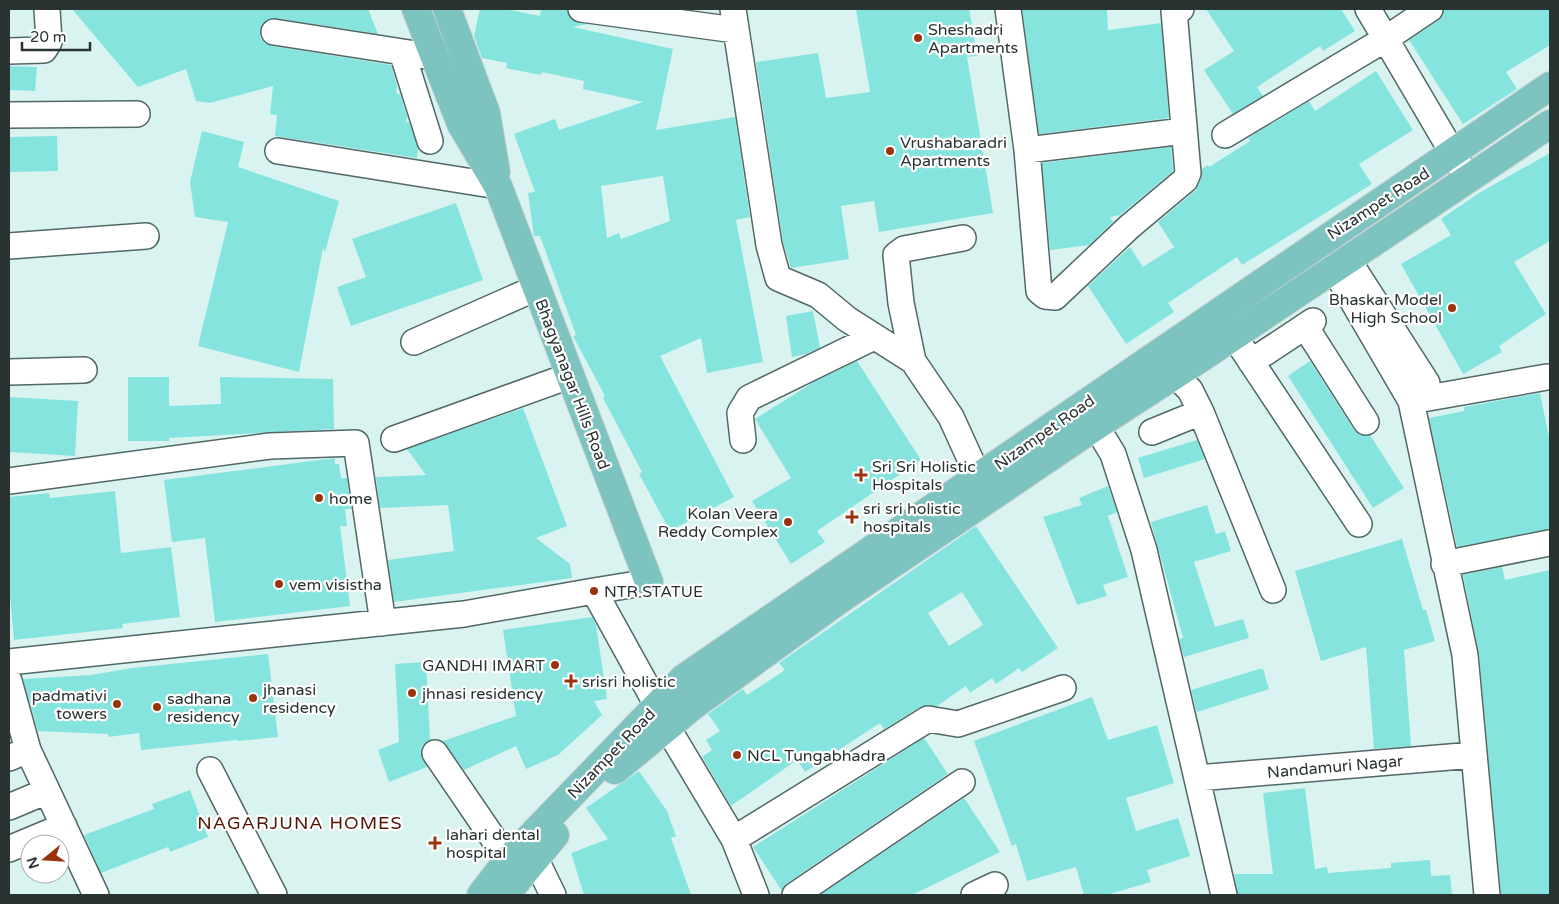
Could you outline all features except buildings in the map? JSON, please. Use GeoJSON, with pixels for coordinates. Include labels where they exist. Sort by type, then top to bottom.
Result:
{"type":"FeatureCollection","features":[{"type":"Feature","properties":{"kind":"main road","name":"Bhagyanagar Hills Road"},"geometry":{"type":"LineString","coordinates":[[416,9],[461,124],[498,186],[649,582]]}},
{"type":"Feature","properties":{"kind":"main road","name":"Bhagyanagar Hills Road"},"geometry":{"type":"LineString","coordinates":[[447,9],[486,113],[498,186]]}},
{"type":"Feature","properties":{"kind":"main road","name":"Nizampet Road"},"geometry":{"type":"LineString","coordinates":[[481,895],[508,860],[662,716],[694,705],[842,598],[983,489],[1325,238],[1454,153],[1550,86]]}},
{"type":"Feature","properties":{"kind":"main road","name":"Nizampet Road"},"geometry":{"type":"LineString","coordinates":[[983,489],[1096,426],[1550,124]]}},
{"type":"Feature","properties":{"kind":"main road","name":"Nizampet Road"},"geometry":{"type":"LineString","coordinates":[[505,895],[605,777],[662,716]]}},
{"type":"Feature","properties":{"kind":"street"},"geometry":{"type":"LineString","coordinates":[[9,51],[44,50],[50,42],[48,9]]}},
{"type":"Feature","properties":{"kind":"street"},"geometry":{"type":"LineString","coordinates":[[582,9],[734,19],[775,272],[778,278],[818,295],[847,319],[913,361]]}},
{"type":"Feature","properties":{"kind":"street"},"geometry":{"type":"LineString","coordinates":[[1008,9],[1027,150],[1039,291],[1045,296],[1055,297],[1129,227],[1185,180],[1188,172],[1178,10]]}},
{"type":"Feature","properties":{"kind":"street"},"geometry":{"type":"LineString","coordinates":[[1368,9],[1387,38],[1468,179]]}},
{"type":"Feature","properties":{"kind":"street"},"geometry":{"type":"LineString","coordinates":[[1225,135],[1387,38],[1430,9]]}},
{"type":"Feature","properties":{"kind":"street"},"geometry":{"type":"LineString","coordinates":[[274,32],[435,57]]}},
{"type":"Feature","properties":{"kind":"street"},"geometry":{"type":"LineString","coordinates":[[402,52],[430,141]]}},
{"type":"Feature","properties":{"kind":"street"},"geometry":{"type":"LineString","coordinates":[[9,115],[137,114]]}},
{"type":"Feature","properties":{"kind":"street"},"geometry":{"type":"LineString","coordinates":[[1027,150],[1184,131]]}},
{"type":"Feature","properties":{"kind":"street"},"geometry":{"type":"LineString","coordinates":[[278,151],[498,186]]}},
{"type":"Feature","properties":{"kind":"street"},"geometry":{"type":"LineString","coordinates":[[9,246],[146,236]]}},
{"type":"Feature","properties":{"kind":"street"},"geometry":{"type":"LineString","coordinates":[[963,238],[904,249],[896,255],[901,303],[913,361],[951,417],[983,489]]}},
{"type":"Feature","properties":{"kind":"street"},"geometry":{"type":"LineString","coordinates":[[1341,264],[1419,392],[1444,564],[1464,655],[1487,895]]}},
{"type":"Feature","properties":{"kind":"street"},"geometry":{"type":"LineString","coordinates":[[414,342],[536,288]]}},
{"type":"Feature","properties":{"kind":"street"},"geometry":{"type":"LineString","coordinates":[[1251,362],[1309,324],[1366,422]]}},
{"type":"Feature","properties":{"kind":"street"},"geometry":{"type":"LineString","coordinates":[[1234,336],[1359,524]]}},
{"type":"Feature","properties":{"kind":"street"},"geometry":{"type":"LineString","coordinates":[[743,440],[740,413],[749,398],[874,337]]}},
{"type":"Feature","properties":{"kind":"street"},"geometry":{"type":"LineString","coordinates":[[9,372],[84,370]]}},
{"type":"Feature","properties":{"kind":"street"},"geometry":{"type":"LineString","coordinates":[[1175,374],[1190,390],[1201,412],[1273,590]]}},
{"type":"Feature","properties":{"kind":"street"},"geometry":{"type":"LineString","coordinates":[[394,438],[569,376]]}},
{"type":"Feature","properties":{"kind":"street"},"geometry":{"type":"LineString","coordinates":[[1419,392],[1547,377]]}},
{"type":"Feature","properties":{"kind":"street"},"geometry":{"type":"LineString","coordinates":[[1152,432],[1201,412]]}},
{"type":"Feature","properties":{"kind":"street"},"geometry":{"type":"LineString","coordinates":[[1096,426],[1113,454],[1144,550],[1223,895]]}},
{"type":"Feature","properties":{"kind":"street"},"geometry":{"type":"LineString","coordinates":[[9,481],[270,446],[356,443],[383,623]]}},
{"type":"Feature","properties":{"kind":"street"},"geometry":{"type":"LineString","coordinates":[[1444,564],[1549,543]]}},
{"type":"Feature","properties":{"kind":"street"},"geometry":{"type":"LineString","coordinates":[[9,662],[464,614],[649,582]]}},
{"type":"Feature","properties":{"kind":"street"},"geometry":{"type":"LineString","coordinates":[[594,591],[662,716],[734,839],[756,895]]}},
{"type":"Feature","properties":{"kind":"street"},"geometry":{"type":"LineString","coordinates":[[9,681],[18,754],[47,791],[96,895]]}},
{"type":"Feature","properties":{"kind":"street"},"geometry":{"type":"LineString","coordinates":[[734,839],[928,720],[958,724],[1063,688]]}},
{"type":"Feature","properties":{"kind":"street"},"geometry":{"type":"LineString","coordinates":[[435,753],[508,860]]}},
{"type":"Feature","properties":{"kind":"street","name":"Nandamuri Nagar"},"geometry":{"type":"LineString","coordinates":[[1197,778],[1474,755]]}},
{"type":"Feature","properties":{"kind":"street"},"geometry":{"type":"LineString","coordinates":[[210,770],[274,895]]}},
{"type":"Feature","properties":{"kind":"street"},"geometry":{"type":"LineString","coordinates":[[795,895],[962,782]]}},
{"type":"Feature","properties":{"kind":"street"},"geometry":{"type":"LineString","coordinates":[[9,807],[47,791]]}},
{"type":"Feature","properties":{"kind":"street"},"geometry":{"type":"LineString","coordinates":[[9,849],[64,826]]}},
{"type":"Feature","properties":{"kind":"street"},"geometry":{"type":"LineString","coordinates":[[536,858],[553,895]]}},
{"type":"Feature","properties":{"kind":"place","name":"Sheshadri Apartments"},"geometry":{"type":"Point","coordinates":[918,38]}},
{"type":"Feature","properties":{"kind":"place","name":"Vrushabaradri Apartments"},"geometry":{"type":"Point","coordinates":[890,151]}},
{"type":"Feature","properties":{"kind":"place","name":"Bhaskar Model High School"},"geometry":{"type":"Point","coordinates":[1452,308]}},
{"type":"Feature","properties":{"kind":"place","name":"Sri Sri Holistic Hospitals"},"geometry":{"type":"Point","coordinates":[861,475]}},
{"type":"Feature","properties":{"kind":"place","name":"home"},"geometry":{"type":"Point","coordinates":[319,498]}},
{"type":"Feature","properties":{"kind":"place","name":"sri sri holistic hospitals"},"geometry":{"type":"Point","coordinates":[852,517]}},
{"type":"Feature","properties":{"kind":"place","name":"Kolan Veera Reddy Complex"},"geometry":{"type":"Point","coordinates":[788,522]}},
{"type":"Feature","properties":{"kind":"place","name":"vem visistha"},"geometry":{"type":"Point","coordinates":[279,584]}},
{"type":"Feature","properties":{"kind":"place","name":"NTR STATUE"},"geometry":{"type":"Point","coordinates":[594,591]}},
{"type":"Feature","properties":{"kind":"place","name":"GANDHI IMART"},"geometry":{"type":"Point","coordinates":[555,665]}},
{"type":"Feature","properties":{"kind":"place","name":"srisri holistic"},"geometry":{"type":"Point","coordinates":[571,681]}},
{"type":"Feature","properties":{"kind":"place","name":"jhnasi residency"},"geometry":{"type":"Point","coordinates":[412,693]}},
{"type":"Feature","properties":{"kind":"place","name":"jhanasi residency"},"geometry":{"type":"Point","coordinates":[253,698]}},
{"type":"Feature","properties":{"kind":"place","name":"padmativi towers"},"geometry":{"type":"Point","coordinates":[117,704]}},
{"type":"Feature","properties":{"kind":"place","name":"sadhana residency"},"geometry":{"type":"Point","coordinates":[157,707]}},
{"type":"Feature","properties":{"kind":"place","name":"NCL Tungabhadra"},"geometry":{"type":"Point","coordinates":[737,755]}},
{"type":"Feature","properties":{"kind":"place","name":"lahari dental hospital"},"geometry":{"type":"Point","coordinates":[435,843]}},
{"type":"Feature","properties":{"kind":"district","name":"NAGARJUNA HOMES"},"geometry":{"type":"Point","coordinates":[300,823]}}]}
